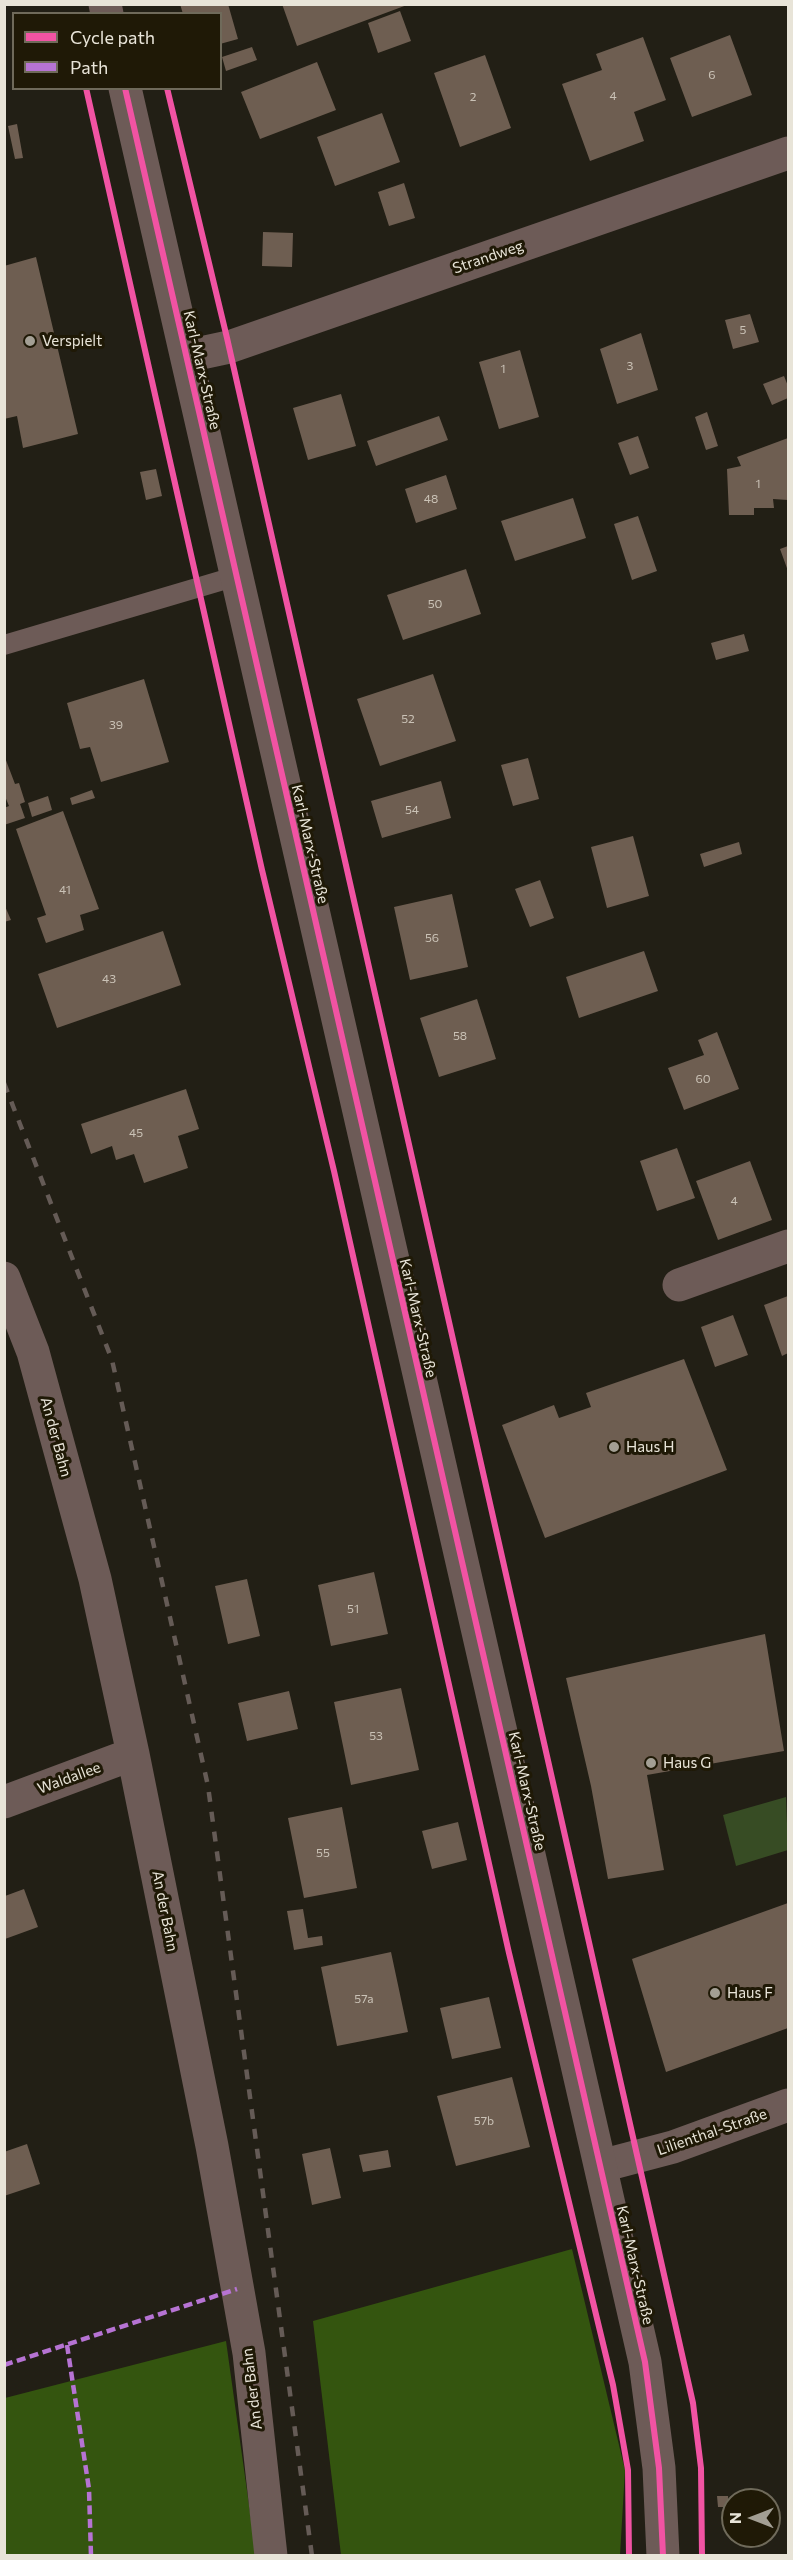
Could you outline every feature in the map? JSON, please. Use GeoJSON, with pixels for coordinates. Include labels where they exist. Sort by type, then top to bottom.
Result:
{"type":"FeatureCollection","features":[{"type":"Feature","properties":{"kind":"street","name":"Karl-Marx-Straße"},"geometry":{"type":"LineString","coordinates":[[125,90],[645,2362],[653,2409],[659,2469],[663,2556]]}},
{"type":"Feature","properties":{"kind":"street","name":"Strandweg"},"geometry":{"type":"LineString","coordinates":[[187,356],[229,347],[789,153]]}},
{"type":"Feature","properties":{"kind":"street"},"geometry":{"type":"LineString","coordinates":[[679,1285],[789,1246]]}},
{"type":"Feature","properties":{"kind":"street","name":"An der Bahn"},"geometry":{"type":"LineString","coordinates":[[4,1278],[33,1352],[92,1568],[133,1754],[212,2146],[245,2332],[271,2556]]}},
{"type":"Feature","properties":{"kind":"street","name":"Waldallee"},"geometry":{"type":"LineString","coordinates":[[4,1802],[133,1754]]}},
{"type":"Feature","properties":{"kind":"street","name":"Lilienthal-Straße"},"geometry":{"type":"LineString","coordinates":[[601,2166],[673,2147],[789,2105]]}},
{"type":"Feature","properties":{"kind":"lane"},"geometry":{"type":"LineString","coordinates":[[4,645],[237,576]]}},
{"type":"Feature","properties":{"kind":"green space"},"geometry":{"type":"Polygon","coordinates":[[[786,1797],[788,1850],[736,1866],[723,1815],[786,1797]]]}},
{"type":"Feature","properties":{"kind":"green space"},"geometry":{"type":"Polygon","coordinates":[[[572,2249],[625,2470],[620,2555],[341,2555],[313,2321],[572,2249]]]}},
{"type":"Feature","properties":{"kind":"green space"},"geometry":{"type":"Polygon","coordinates":[[[226,2341],[256,2555],[5,2556],[5,2398],[226,2341]]]}},
{"type":"Feature","properties":{"kind":"building"},"geometry":{"type":"Polygon","coordinates":[[[180,4],[228,4],[238,39],[222,43],[222,12],[182,12],[180,4]]]}},
{"type":"Feature","properties":{"kind":"building"},"geometry":{"type":"Polygon","coordinates":[[[282,4],[407,4],[407,5],[297,46],[282,4]]]}},
{"type":"Feature","properties":{"kind":"building"},"geometry":{"type":"Polygon","coordinates":[[[400,11],[411,41],[378,53],[368,23],[400,11]]]}},
{"type":"Feature","properties":{"kind":"building"},"geometry":{"type":"Polygon","coordinates":[[[730,35],[752,95],[692,117],[670,58],[730,35]]]}},
{"type":"Feature","properties":{"kind":"building"},"geometry":{"type":"Polygon","coordinates":[[[643,37],[666,100],[634,112],[644,141],[590,161],[562,84],[602,70],[596,54],[643,37]]]}},
{"type":"Feature","properties":{"kind":"building"},"geometry":{"type":"Polygon","coordinates":[[[252,47],[257,60],[226,71],[222,57],[252,47]]]}},
{"type":"Feature","properties":{"kind":"building"},"geometry":{"type":"Polygon","coordinates":[[[485,55],[511,128],[460,147],[434,73],[485,55]]]}},
{"type":"Feature","properties":{"kind":"building"},"geometry":{"type":"Polygon","coordinates":[[[317,62],[336,110],[260,139],[241,92],[317,62]]]}},
{"type":"Feature","properties":{"kind":"building"},"geometry":{"type":"Polygon","coordinates":[[[382,113],[400,162],[335,186],[317,137],[382,113]]]}},
{"type":"Feature","properties":{"kind":"building"},"geometry":{"type":"Polygon","coordinates":[[[17,124],[23,158],[15,159],[8,126],[17,124]]]}},
{"type":"Feature","properties":{"kind":"building"},"geometry":{"type":"Polygon","coordinates":[[[404,183],[415,218],[389,226],[378,192],[404,183]]]}},
{"type":"Feature","properties":{"kind":"building"},"geometry":{"type":"Polygon","coordinates":[[[263,232],[293,233],[292,267],[262,266],[263,232]]]}},
{"type":"Feature","properties":{"kind":"building","name":"Verspielt"},"geometry":{"type":"Polygon","coordinates":[[[36,257],[78,434],[23,448],[17,416],[4,419],[4,266],[36,257]]]}},
{"type":"Feature","properties":{"kind":"building"},"geometry":{"type":"Polygon","coordinates":[[[750,314],[759,342],[733,349],[725,320],[750,314]]]}},
{"type":"Feature","properties":{"kind":"building"},"geometry":{"type":"Polygon","coordinates":[[[641,333],[658,390],[617,404],[600,349],[641,333]]]}},
{"type":"Feature","properties":{"kind":"building"},"geometry":{"type":"Polygon","coordinates":[[[520,350],[539,417],[499,429],[479,362],[520,350]]]}},
{"type":"Feature","properties":{"kind":"building"},"geometry":{"type":"Polygon","coordinates":[[[784,376],[788,386],[788,398],[772,405],[763,384],[784,376]]]}},
{"type":"Feature","properties":{"kind":"building"},"geometry":{"type":"Polygon","coordinates":[[[341,394],[356,446],[308,460],[293,408],[341,394]]]}},
{"type":"Feature","properties":{"kind":"building"},"geometry":{"type":"Polygon","coordinates":[[[707,412],[718,446],[706,450],[695,417],[707,412]]]}},
{"type":"Feature","properties":{"kind":"building"},"geometry":{"type":"Polygon","coordinates":[[[439,416],[448,440],[376,466],[367,441],[439,416]]]}},
{"type":"Feature","properties":{"kind":"building"},"geometry":{"type":"Polygon","coordinates":[[[638,436],[649,468],[630,475],[618,443],[638,436]]]}},
{"type":"Feature","properties":{"kind":"building"},"geometry":{"type":"Polygon","coordinates":[[[788,438],[788,500],[773,499],[774,508],[754,508],[754,515],[729,515],[727,469],[741,466],[737,457],[788,438]]]}},
{"type":"Feature","properties":{"kind":"building"},"geometry":{"type":"Polygon","coordinates":[[[156,469],[162,496],[146,500],[140,472],[156,469]]]}},
{"type":"Feature","properties":{"kind":"building"},"geometry":{"type":"Polygon","coordinates":[[[446,475],[457,509],[416,523],[405,489],[446,475]]]}},
{"type":"Feature","properties":{"kind":"building"},"geometry":{"type":"Polygon","coordinates":[[[573,498],[586,538],[515,561],[501,521],[573,498]]]}},
{"type":"Feature","properties":{"kind":"building"},"geometry":{"type":"Polygon","coordinates":[[[638,516],[657,571],[632,580],[614,524],[638,516]]]}},
{"type":"Feature","properties":{"kind":"building"},"geometry":{"type":"Polygon","coordinates":[[[788,546],[788,571],[780,549],[788,546]]]}},
{"type":"Feature","properties":{"kind":"building"},"geometry":{"type":"Polygon","coordinates":[[[466,569],[481,614],[403,640],[387,595],[466,569]]]}},
{"type":"Feature","properties":{"kind":"building"},"geometry":{"type":"Polygon","coordinates":[[[744,634],[749,651],[716,660],[711,643],[744,634]]]}},
{"type":"Feature","properties":{"kind":"building"},"geometry":{"type":"Polygon","coordinates":[[[433,674],[456,741],[380,766],[357,699],[433,674]]]}},
{"type":"Feature","properties":{"kind":"building"},"geometry":{"type":"Polygon","coordinates":[[[144,679],[169,762],[101,782],[90,747],[80,749],[67,703],[144,679]]]}},
{"type":"Feature","properties":{"kind":"building"},"geometry":{"type":"Polygon","coordinates":[[[4,755],[15,784],[19,783],[25,802],[20,804],[25,818],[4,825],[4,808],[9,806],[4,794],[4,755]]]}},
{"type":"Feature","properties":{"kind":"building"},"geometry":{"type":"Polygon","coordinates":[[[528,758],[539,799],[513,806],[501,765],[528,758]]]}},
{"type":"Feature","properties":{"kind":"building"},"geometry":{"type":"Polygon","coordinates":[[[441,781],[451,818],[382,838],[371,801],[441,781]]]}},
{"type":"Feature","properties":{"kind":"building"},"geometry":{"type":"Polygon","coordinates":[[[92,790],[95,798],[72,805],[70,798],[92,790]]]}},
{"type":"Feature","properties":{"kind":"building"},"geometry":{"type":"Polygon","coordinates":[[[48,796],[52,810],[32,817],[28,803],[48,796]]]}},
{"type":"Feature","properties":{"kind":"building"},"geometry":{"type":"Polygon","coordinates":[[[63,811],[99,909],[80,915],[84,930],[46,943],[37,918],[46,915],[16,829],[63,811]]]}},
{"type":"Feature","properties":{"kind":"building"},"geometry":{"type":"Polygon","coordinates":[[[633,836],[649,896],[607,908],[591,847],[633,836]]]}},
{"type":"Feature","properties":{"kind":"building"},"geometry":{"type":"Polygon","coordinates":[[[739,842],[742,854],[704,867],[700,854],[739,842]]]}},
{"type":"Feature","properties":{"kind":"building"},"geometry":{"type":"Polygon","coordinates":[[[540,880],[554,918],[530,927],[515,889],[540,880]]]}},
{"type":"Feature","properties":{"kind":"building"},"geometry":{"type":"Polygon","coordinates":[[[452,894],[468,967],[410,980],[394,907],[452,894]]]}},
{"type":"Feature","properties":{"kind":"building"},"geometry":{"type":"Polygon","coordinates":[[[4,904],[11,920],[4,922],[4,904]]]}},
{"type":"Feature","properties":{"kind":"building"},"geometry":{"type":"Polygon","coordinates":[[[163,931],[181,985],[57,1028],[38,974],[163,931]]]}},
{"type":"Feature","properties":{"kind":"building"},"geometry":{"type":"Polygon","coordinates":[[[644,951],[658,991],[579,1018],[566,977],[644,951]]]}},
{"type":"Feature","properties":{"kind":"building"},"geometry":{"type":"Polygon","coordinates":[[[477,999],[496,1059],[439,1077],[420,1018],[477,999]]]}},
{"type":"Feature","properties":{"kind":"building"},"geometry":{"type":"Polygon","coordinates":[[[717,1032],[739,1089],[684,1110],[668,1068],[704,1055],[698,1040],[717,1032]]]}},
{"type":"Feature","properties":{"kind":"building"},"geometry":{"type":"Polygon","coordinates":[[[186,1089],[199,1129],[178,1136],[188,1168],[144,1183],[134,1154],[116,1160],[112,1146],[91,1154],[81,1124],[186,1089]]]}},
{"type":"Feature","properties":{"kind":"building"},"geometry":{"type":"Polygon","coordinates":[[[677,1148],[695,1198],[657,1211],[640,1161],[677,1148]]]}},
{"type":"Feature","properties":{"kind":"building"},"geometry":{"type":"Polygon","coordinates":[[[750,1161],[772,1220],[718,1240],[696,1181],[750,1161]]]}},
{"type":"Feature","properties":{"kind":"building"},"geometry":{"type":"Polygon","coordinates":[[[788,1296],[788,1353],[782,1356],[764,1305],[788,1296]]]}},
{"type":"Feature","properties":{"kind":"building"},"geometry":{"type":"Polygon","coordinates":[[[733,1315],[748,1355],[715,1367],[701,1327],[733,1315]]]}},
{"type":"Feature","properties":{"kind":"building","name":"Haus H"},"geometry":{"type":"Polygon","coordinates":[[[684,1359],[727,1470],[545,1538],[502,1425],[554,1405],[559,1418],[591,1407],[586,1393],[684,1359]]]}},
{"type":"Feature","properties":{"kind":"building"},"geometry":{"type":"Polygon","coordinates":[[[374,1572],[388,1634],[331,1646],[318,1585],[374,1572]]]}},
{"type":"Feature","properties":{"kind":"building"},"geometry":{"type":"Polygon","coordinates":[[[247,1579],[260,1636],[228,1644],[215,1586],[247,1579]]]}},
{"type":"Feature","properties":{"kind":"building","name":"Haus G"},"geometry":{"type":"Polygon","coordinates":[[[765,1634],[784,1751],[647,1775],[664,1870],[608,1879],[591,1786],[566,1678],[765,1634]]]}},
{"type":"Feature","properties":{"kind":"building"},"geometry":{"type":"Polygon","coordinates":[[[401,1688],[419,1770],[351,1785],[334,1702],[401,1688]]]}},
{"type":"Feature","properties":{"kind":"building"},"geometry":{"type":"Polygon","coordinates":[[[289,1691],[298,1729],[247,1741],[238,1703],[289,1691]]]}},
{"type":"Feature","properties":{"kind":"building"},"geometry":{"type":"Polygon","coordinates":[[[342,1807],[357,1888],[304,1898],[288,1818],[342,1807]]]}},
{"type":"Feature","properties":{"kind":"building"},"geometry":{"type":"Polygon","coordinates":[[[458,1822],[467,1860],[432,1869],[422,1831],[458,1822]]]}},
{"type":"Feature","properties":{"kind":"building"},"geometry":{"type":"Polygon","coordinates":[[[24,1889],[38,1927],[5,1939],[5,1896],[24,1889]]]}},
{"type":"Feature","properties":{"kind":"building","name":"Haus F"},"geometry":{"type":"Polygon","coordinates":[[[788,1903],[788,2028],[666,2072],[632,1959],[788,1903]]]}},
{"type":"Feature","properties":{"kind":"building"},"geometry":{"type":"Polygon","coordinates":[[[303,1909],[308,1938],[322,1936],[323,1945],[294,1950],[287,1911],[303,1909]]]}},
{"type":"Feature","properties":{"kind":"building"},"geometry":{"type":"Polygon","coordinates":[[[391,1952],[408,2032],[337,2046],[321,1967],[391,1952]]]}},
{"type":"Feature","properties":{"kind":"building"},"geometry":{"type":"Polygon","coordinates":[[[489,1997],[501,2048],[452,2059],[440,2008],[489,1997]]]}},
{"type":"Feature","properties":{"kind":"building"},"geometry":{"type":"Polygon","coordinates":[[[512,2077],[530,2147],[456,2166],[437,2096],[512,2077]]]}},
{"type":"Feature","properties":{"kind":"building"},"geometry":{"type":"Polygon","coordinates":[[[27,2144],[40,2184],[4,2196],[4,2152],[27,2144]]]}},
{"type":"Feature","properties":{"kind":"building"},"geometry":{"type":"Polygon","coordinates":[[[330,2148],[341,2198],[312,2205],[302,2154],[330,2148]]]}},
{"type":"Feature","properties":{"kind":"building"},"geometry":{"type":"Polygon","coordinates":[[[388,2150],[391,2167],[363,2172],[359,2155],[388,2150]]]}},
{"type":"Feature","properties":{"kind":"building"},"geometry":{"type":"Polygon","coordinates":[[[717,2496],[721,2496],[721,2507],[718,2507],[717,2496]]]}},
{"type":"Feature","properties":{"kind":"railway"},"geometry":{"type":"LineString","coordinates":[[4,1083],[112,1360],[208,1786],[312,2556]]}},
{"type":"Feature","properties":{"kind":"marked path"},"geometry":{"type":"LineString","coordinates":[[4,2365],[237,2289]]}},
{"type":"Feature","properties":{"kind":"marked path"},"geometry":{"type":"LineString","coordinates":[[67,2345],[89,2489],[91,2556]]}},
{"type":"Feature","properties":{"kind":"cycle path"},"geometry":{"type":"LineString","coordinates":[[86,90],[262,870],[334,1171],[509,1953],[613,2385],[628,2470],[629,2556]]}},
{"type":"Feature","properties":{"kind":"cycle path"},"geometry":{"type":"LineString","coordinates":[[125,90],[645,2362],[659,2468],[663,2556]]}},
{"type":"Feature","properties":{"kind":"cycle path"},"geometry":{"type":"LineString","coordinates":[[167,90],[227,338],[693,2403],[701,2468],[702,2556]]}},
{"type":"Feature","properties":{"kind":"place","name":"Verspielt"},"geometry":{"type":"Point","coordinates":[30,341]}},
{"type":"Feature","properties":{"kind":"place","name":"Haus H"},"geometry":{"type":"Point","coordinates":[614,1447]}},
{"type":"Feature","properties":{"kind":"place","name":"Haus G"},"geometry":{"type":"Point","coordinates":[651,1763]}},
{"type":"Feature","properties":{"kind":"place","name":"Haus F"},"geometry":{"type":"Point","coordinates":[715,1993]}}]}
